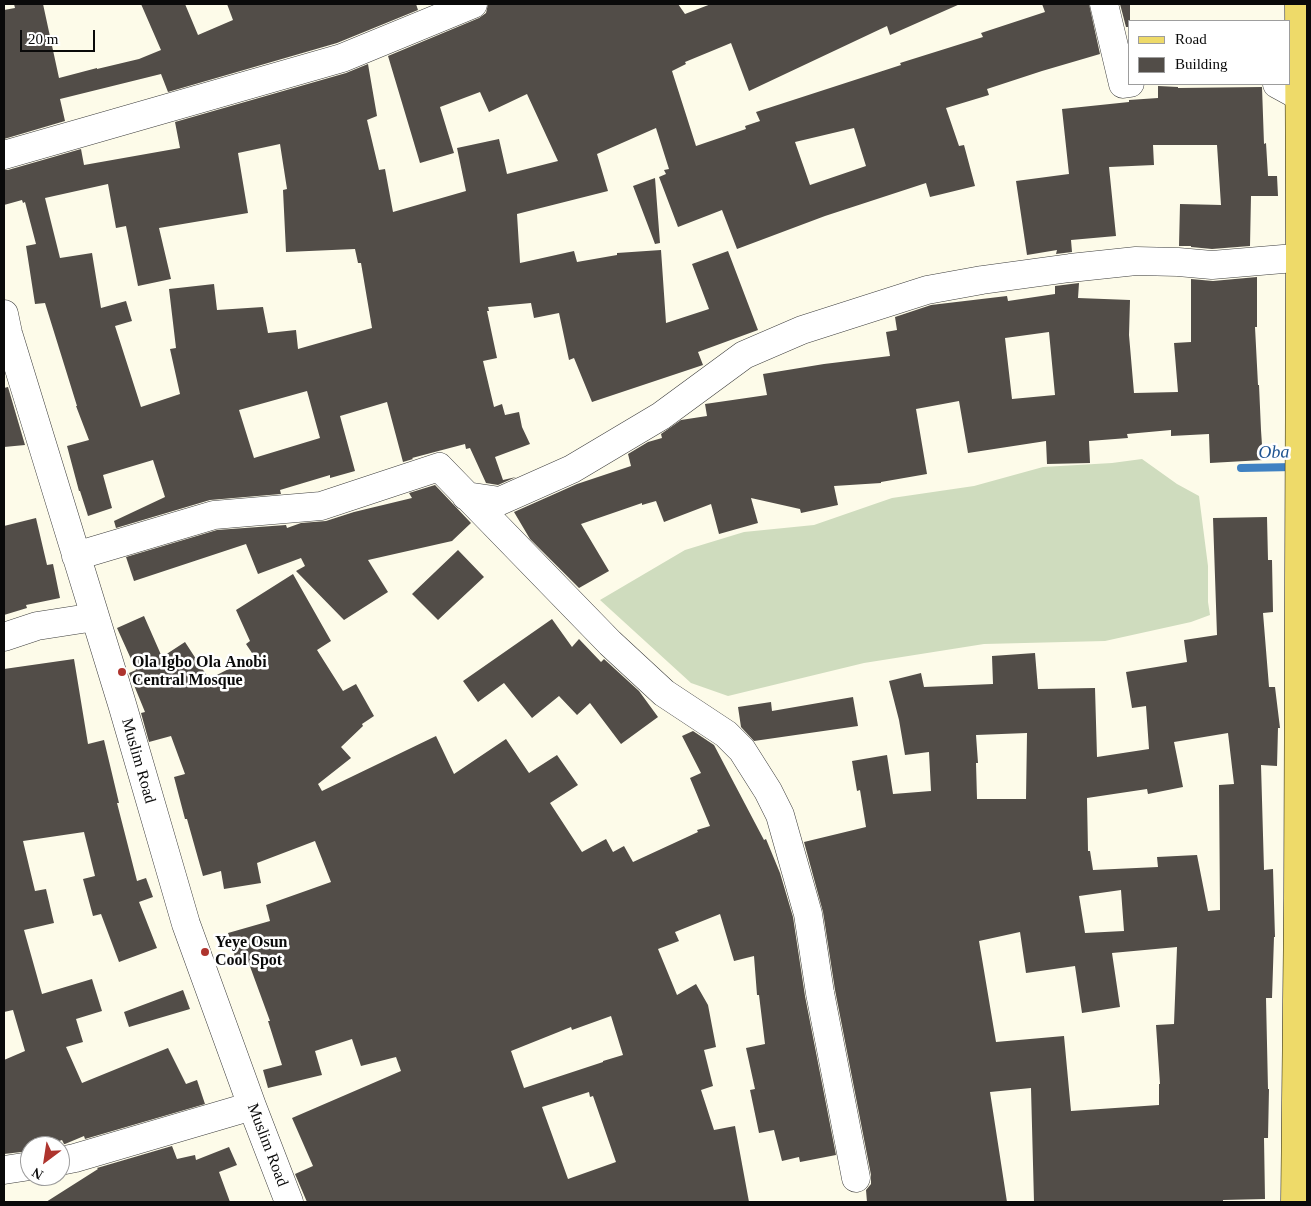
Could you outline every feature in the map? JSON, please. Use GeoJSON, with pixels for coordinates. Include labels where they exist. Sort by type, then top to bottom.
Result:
{"type":"FeatureCollection","features":[{"type":"Feature","properties":{"kind":"main road"},"geometry":{"type":"LineString","coordinates":[[1291,67],[1299,4]]}},
{"type":"Feature","properties":{"kind":"main road"},"geometry":{"type":"LineString","coordinates":[[1288,90],[1304,257],[1303,900],[1295,1202]]}},
{"type":"Feature","properties":{"kind":"street"},"geometry":{"type":"LineString","coordinates":[[4,155],[342,58],[474,4]]}},
{"type":"Feature","properties":{"kind":"street"},"geometry":{"type":"LineString","coordinates":[[1104,4],[1123,84],[1128,84]]}},
{"type":"Feature","properties":{"kind":"street"},"geometry":{"type":"LineString","coordinates":[[466,496],[500,501],[564,473],[662,416],[744,355],[802,330],[926,290],[982,280],[1136,261],[1212,265],[1304,257]]}},
{"type":"Feature","properties":{"kind":"street","name":"Muslim Road"},"geometry":{"type":"LineString","coordinates":[[5,325],[96,616],[186,924],[289,1202]]}},
{"type":"Feature","properties":{"kind":"street"},"geometry":{"type":"LineString","coordinates":[[76,556],[214,515],[321,506],[439,467],[610,643],[664,693],[726,734],[742,750],[768,791],[780,815],[808,914],[820,993],[856,1178]]}},
{"type":"Feature","properties":{"kind":"street"},"geometry":{"type":"LineString","coordinates":[[4,637],[37,626],[96,616]]}},
{"type":"Feature","properties":{"kind":"street"},"geometry":{"type":"LineString","coordinates":[[70,1159],[252,1106]]}},
{"type":"Feature","properties":{"kind":"street"},"geometry":{"type":"LineString","coordinates":[[4,1170],[20,1168]]}},
{"type":"Feature","properties":{"kind":"green space"},"geometry":{"type":"Polygon","coordinates":[[[1142,459],[1177,484],[1199,496],[1208,566],[1210,615],[1191,622],[1105,641],[984,644],[864,663],[728,696],[691,683],[600,600],[685,550],[744,532],[814,525],[892,498],[974,486],[1043,467],[1112,463],[1142,459]]]}},
{"type":"Feature","properties":{"kind":"building"},"geometry":{"type":"Polygon","coordinates":[[[14,4],[43,4],[59,78],[139,59],[161,50],[141,4],[185,4],[198,35],[233,20],[227,4],[416,4],[418,10],[337,43],[168,92],[161,74],[60,99],[65,121],[4,139],[4,10],[15,8],[14,4]]]}},
{"type":"Feature","properties":{"kind":"building"},"geometry":{"type":"Polygon","coordinates":[[[488,4],[678,4],[685,14],[711,4],[960,4],[890,35],[887,26],[749,91],[731,43],[685,62],[686,64],[672,71],[696,146],[746,129],[745,126],[760,121],[756,112],[983,37],[981,33],[1045,12],[1042,4],[1089,4],[1100,54],[987,89],[989,95],[946,108],[959,146],[964,145],[975,186],[930,197],[926,183],[825,216],[737,249],[722,210],[678,227],[659,177],[666,174],[664,170],[669,169],[656,128],[597,154],[608,191],[517,214],[520,263],[574,251],[577,262],[617,255],[617,253],[661,250],[666,323],[709,309],[692,264],[728,251],[758,330],[698,352],[703,365],[592,402],[574,358],[569,360],[559,313],[534,318],[531,303],[488,307],[489,311],[487,311],[497,358],[483,361],[494,407],[502,404],[505,415],[519,412],[522,427],[530,444],[495,457],[503,480],[516,477],[498,485],[486,483],[470,448],[466,449],[465,444],[403,462],[387,402],[340,416],[355,471],[330,478],[330,475],[280,490],[281,494],[210,500],[116,528],[114,521],[165,497],[153,460],[103,475],[112,508],[88,516],[67,446],[89,440],[76,406],[45,303],[35,304],[26,246],[36,244],[25,202],[23,203],[22,200],[4,205],[4,170],[81,149],[84,165],[180,148],[175,122],[346,73],[368,64],[377,116],[367,120],[379,170],[385,169],[393,212],[466,191],[457,148],[499,139],[507,174],[558,161],[527,94],[489,112],[480,92],[440,107],[454,153],[420,163],[388,56],[479,18],[486,13],[488,4]],[[854,128],[795,142],[810,185],[866,166],[854,128]],[[280,144],[238,153],[248,213],[159,228],[171,279],[138,286],[126,226],[116,228],[108,184],[45,198],[60,258],[92,253],[101,308],[126,301],[132,321],[115,326],[141,407],[180,394],[170,349],[176,348],[169,289],[214,284],[217,310],[263,307],[268,333],[296,330],[298,349],[372,328],[361,263],[358,263],[355,249],[286,252],[283,190],[287,189],[280,144]],[[307,391],[239,410],[254,458],[320,438],[307,391]]]}},
{"type":"Feature","properties":{"kind":"building"},"geometry":{"type":"Polygon","coordinates":[[[1120,4],[1130,4],[1130,20],[1128,20],[1128,27],[1126,27],[1120,4]]]}},
{"type":"Feature","properties":{"kind":"building"},"geometry":{"type":"Polygon","coordinates":[[[1158,86],[1178,88],[1262,87],[1264,144],[1266,143],[1268,176],[1277,176],[1278,196],[1251,196],[1250,246],[1212,249],[1179,246],[1180,204],[1221,205],[1217,145],[1153,145],[1154,165],[1109,167],[1116,236],[1071,240],[1072,252],[1056,254],[1057,250],[1027,255],[1016,181],[1069,174],[1062,109],[1158,98],[1158,86]]]}},
{"type":"Feature","properties":{"kind":"building"},"geometry":{"type":"Polygon","coordinates":[[[655,178],[660,243],[655,244],[633,186],[655,178]]]}},
{"type":"Feature","properties":{"kind":"building"},"geometry":{"type":"Polygon","coordinates":[[[1257,277],[1257,327],[1255,327],[1263,460],[1210,463],[1209,434],[1171,436],[1171,430],[1127,434],[1128,438],[1089,441],[1090,463],[1047,464],[1046,441],[968,453],[959,401],[916,409],[927,474],[881,483],[834,486],[838,505],[801,513],[800,509],[751,498],[758,523],[719,534],[711,504],[664,522],[656,501],[642,505],[642,503],[581,524],[609,571],[579,588],[530,539],[514,512],[577,484],[631,466],[628,454],[648,442],[662,438],[661,434],[681,420],[707,416],[705,404],[767,395],[763,374],[890,356],[886,332],[897,330],[895,317],[931,305],[1007,296],[1008,301],[1055,294],[1055,286],[1079,283],[1078,298],[1130,300],[1129,335],[1134,393],[1178,392],[1174,343],[1191,342],[1191,279],[1213,281],[1257,277]],[[1049,332],[1005,338],[1012,399],[1055,395],[1049,332]]]}},
{"type":"Feature","properties":{"kind":"building"},"geometry":{"type":"Polygon","coordinates":[[[8,387],[25,445],[4,447],[4,388],[8,387]]]}},
{"type":"Feature","properties":{"kind":"building"},"geometry":{"type":"Polygon","coordinates":[[[435,485],[471,523],[452,541],[368,560],[388,592],[344,620],[296,571],[305,566],[301,558],[258,574],[246,544],[134,581],[126,557],[217,530],[286,525],[287,528],[301,523],[326,521],[412,498],[409,493],[435,485]]]}},
{"type":"Feature","properties":{"kind":"building"},"geometry":{"type":"Polygon","coordinates":[[[1267,517],[1268,560],[1272,560],[1273,612],[1263,613],[1269,687],[1275,687],[1280,728],[1278,728],[1277,766],[1261,765],[1264,870],[1273,869],[1275,937],[1272,998],[1266,998],[1269,1089],[1268,1138],[1264,1138],[1265,1199],[1223,1200],[1223,1202],[1034,1202],[1031,1088],[990,1092],[1007,1202],[867,1202],[866,1190],[871,1184],[871,1175],[835,990],[823,912],[804,842],[866,827],[860,790],[857,791],[852,761],[887,755],[893,794],[931,791],[929,752],[905,755],[899,720],[889,681],[921,673],[924,687],[993,684],[992,656],[1035,653],[1038,689],[1095,688],[1097,757],[1149,749],[1146,706],[1132,708],[1126,672],[1187,662],[1184,640],[1217,635],[1213,518],[1267,517]],[[1027,733],[976,735],[978,763],[976,763],[977,799],[1026,799],[1027,733]],[[1228,733],[1174,742],[1183,787],[1148,794],[1147,789],[1087,798],[1088,851],[1090,851],[1093,870],[1158,867],[1157,857],[1197,855],[1208,911],[1220,910],[1219,785],[1234,784],[1228,733]],[[1121,890],[1079,896],[1085,933],[1124,931],[1121,890]],[[1020,932],[979,941],[996,1042],[1064,1036],[1071,1111],[1159,1105],[1160,1084],[1156,1025],[1174,1024],[1177,947],[1112,953],[1120,1007],[1082,1013],[1075,966],[1026,973],[1020,932]]]}},
{"type":"Feature","properties":{"kind":"building"},"geometry":{"type":"Polygon","coordinates":[[[36,518],[47,565],[53,564],[60,598],[26,605],[27,608],[4,615],[4,526],[36,518]]]}},
{"type":"Feature","properties":{"kind":"building"},"geometry":{"type":"Polygon","coordinates":[[[458,550],[484,577],[438,620],[412,594],[458,550]]]}},
{"type":"Feature","properties":{"kind":"building"},"geometry":{"type":"Polygon","coordinates":[[[293,574],[331,641],[317,650],[343,691],[356,684],[374,716],[362,724],[363,726],[341,747],[351,758],[318,784],[322,791],[436,736],[454,774],[506,739],[529,773],[557,755],[578,785],[550,803],[582,852],[606,839],[613,852],[624,846],[633,862],[698,832],[697,830],[710,826],[690,778],[701,773],[682,736],[693,731],[714,745],[764,840],[766,839],[780,873],[793,917],[805,996],[836,1155],[800,1162],[799,1157],[782,1161],[774,1130],[759,1133],[750,1090],[755,1089],[746,1048],[765,1044],[759,995],[757,995],[754,956],[734,961],[720,914],[675,932],[679,941],[658,949],[677,995],[696,984],[708,1005],[716,1047],[704,1050],[713,1086],[701,1090],[714,1130],[735,1126],[749,1202],[307,1202],[295,1174],[313,1166],[292,1118],[401,1071],[396,1057],[361,1066],[352,1039],[315,1051],[322,1075],[268,1088],[263,1070],[282,1065],[268,1021],[270,1021],[248,961],[237,964],[228,933],[270,921],[266,905],[331,882],[315,841],[257,863],[261,883],[224,889],[221,871],[203,876],[174,777],[185,774],[171,736],[149,742],[141,713],[145,712],[129,673],[136,670],[117,628],[144,616],[162,657],[185,642],[209,679],[254,656],[246,644],[250,641],[236,610],[293,574]],[[611,1016],[572,1030],[571,1027],[511,1051],[524,1088],[623,1055],[611,1016]],[[589,1092],[542,1107],[568,1179],[616,1162],[593,1096],[590,1097],[589,1092]]]}},
{"type":"Feature","properties":{"kind":"building"},"geometry":{"type":"Polygon","coordinates":[[[552,619],[572,647],[579,639],[601,662],[604,659],[639,691],[658,717],[621,744],[590,703],[577,715],[559,696],[532,718],[504,683],[478,702],[463,681],[552,619]]]}},
{"type":"Feature","properties":{"kind":"building"},"geometry":{"type":"Polygon","coordinates":[[[74,659],[88,744],[104,740],[119,803],[117,803],[137,881],[146,878],[153,897],[139,902],[157,948],[119,962],[101,914],[93,916],[83,879],[95,876],[84,832],[23,841],[35,891],[46,889],[54,923],[24,930],[42,994],[92,979],[102,1011],[76,1019],[83,1042],[66,1047],[82,1083],[168,1048],[186,1084],[197,1080],[205,1104],[85,1139],[84,1136],[70,1142],[70,1136],[20,1136],[20,1152],[4,1154],[4,1060],[25,1051],[13,1010],[4,1012],[4,669],[74,659]]]}},
{"type":"Feature","properties":{"kind":"building"},"geometry":{"type":"Polygon","coordinates":[[[853,697],[858,726],[754,741],[741,727],[738,707],[771,702],[772,711],[853,697]]]}},
{"type":"Feature","properties":{"kind":"building"},"geometry":{"type":"Polygon","coordinates":[[[183,990],[190,1009],[129,1027],[124,1012],[183,990]]]}},
{"type":"Feature","properties":{"kind":"building"},"geometry":{"type":"Polygon","coordinates":[[[172,1146],[177,1159],[195,1155],[196,1160],[229,1147],[237,1165],[219,1172],[230,1202],[46,1202],[97,1168],[172,1146]]]}},
{"type":"Feature","properties":{"kind":"waterway","name":"Oba"},"geometry":{"type":"LineString","coordinates":[[1241,468],[1294,467]]}},
{"type":"Feature","properties":{"kind":"place","name":"Ola Igbo Ola Anobi Central Mosque"},"geometry":{"type":"Point","coordinates":[122,672]}},
{"type":"Feature","properties":{"kind":"place","name":"Yeye Osun Cool Spot"},"geometry":{"type":"Point","coordinates":[205,952]}}]}
